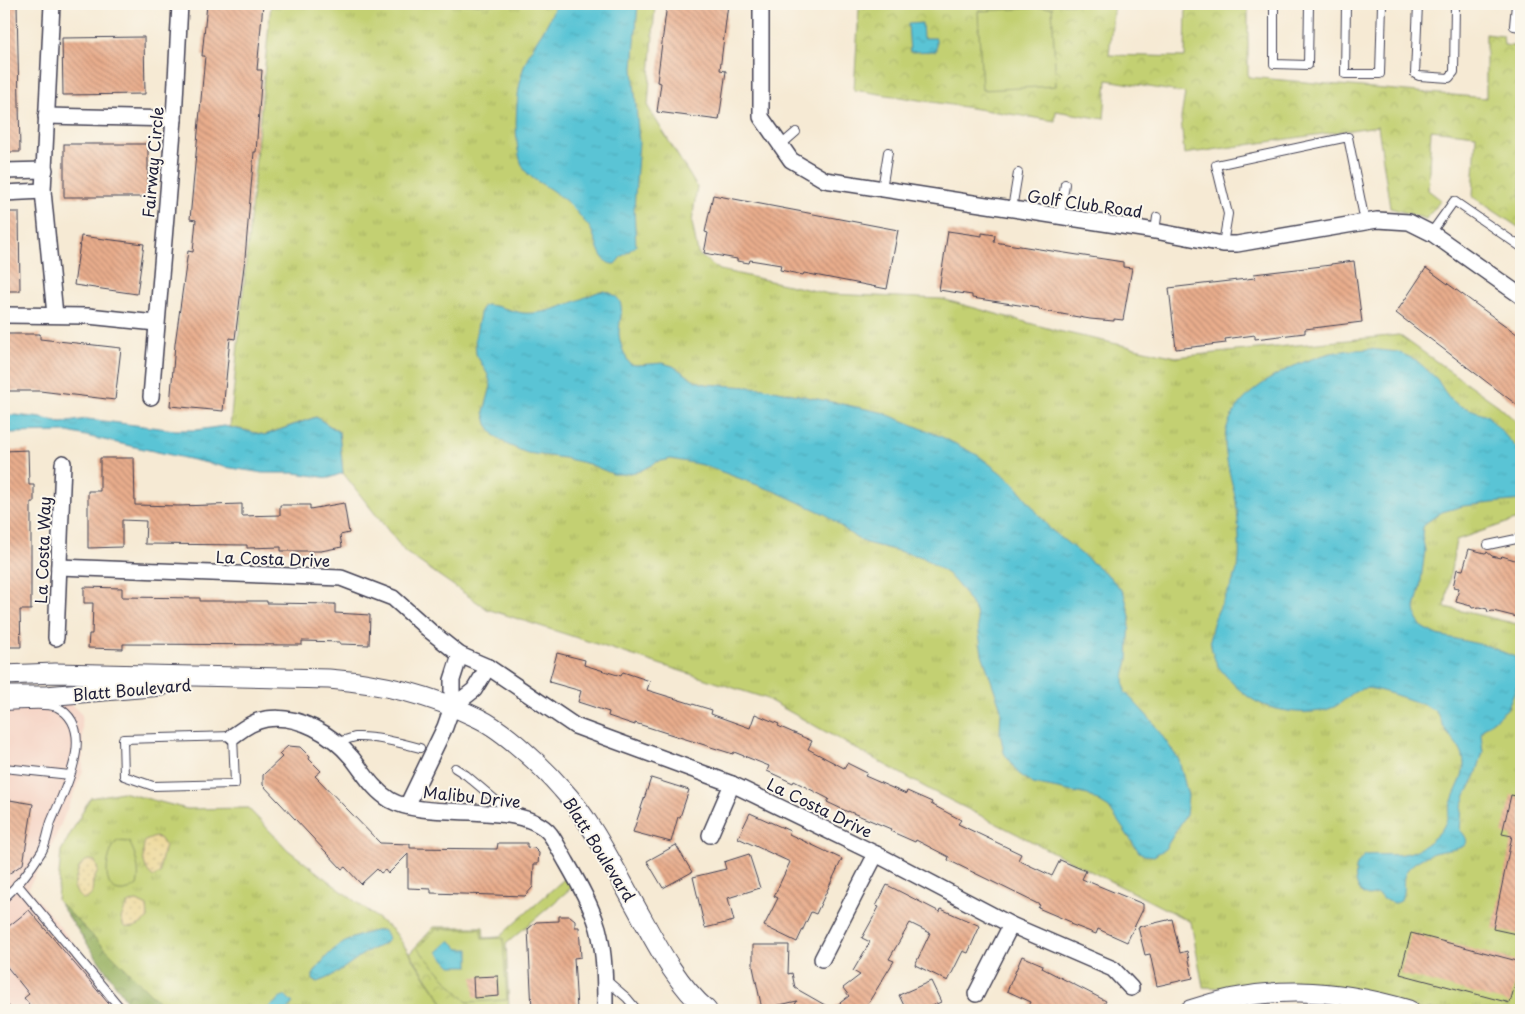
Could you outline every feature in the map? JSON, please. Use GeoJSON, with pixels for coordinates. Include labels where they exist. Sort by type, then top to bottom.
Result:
{"type":"FeatureCollection","features":[{"type":"Feature","properties":{"kind":"street"},"geometry":{"type":"LineString","coordinates":[[52,4],[43,191],[55,315]]}},
{"type":"Feature","properties":{"kind":"street","name":"Fairway Circle"},"geometry":{"type":"LineString","coordinates":[[150,397],[174,119],[180,4]]}},
{"type":"Feature","properties":{"kind":"street","name":"Golf Club Road"},"geometry":{"type":"LineString","coordinates":[[761,4],[761,117],[791,160],[825,180],[1060,217],[1156,224],[1223,244],[1237,244],[1376,220],[1409,222],[1431,233],[1521,296]]}},
{"type":"Feature","properties":{"kind":"street"},"geometry":{"type":"LineString","coordinates":[[46,116],[174,119]]}},
{"type":"Feature","properties":{"kind":"street"},"geometry":{"type":"LineString","coordinates":[[4,171],[45,170]]}},
{"type":"Feature","properties":{"kind":"street"},"geometry":{"type":"LineString","coordinates":[[4,193],[43,191]]}},
{"type":"Feature","properties":{"kind":"street"},"geometry":{"type":"LineString","coordinates":[[4,314],[88,316],[156,323]]}},
{"type":"Feature","properties":{"kind":"street","name":"La Costa Way"},"geometry":{"type":"LineString","coordinates":[[56,638],[63,463]]}},
{"type":"Feature","properties":{"kind":"street","name":"La Costa Drive"},"geometry":{"type":"LineString","coordinates":[[59,567],[341,578],[393,598],[430,632],[460,655],[488,667],[575,726],[732,784],[876,854],[1012,925],[1113,970],[1132,988]]}},
{"type":"Feature","properties":{"kind":"street"},"geometry":{"type":"LineString","coordinates":[[407,806],[445,727],[452,707],[452,680],[460,655]]}},
{"type":"Feature","properties":{"kind":"street"},"geometry":{"type":"LineString","coordinates":[[452,707],[474,690],[488,667]]}},
{"type":"Feature","properties":{"kind":"street","name":"Blatt Boulevard"},"geometry":{"type":"LineString","coordinates":[[4,675],[55,673],[329,679],[363,682],[394,688],[452,707],[480,719],[518,745],[563,789],[594,833],[671,968],[707,1010]]}},
{"type":"Feature","properties":{"kind":"street","name":"Blatt Boulevard"},"geometry":{"type":"LineString","coordinates":[[4,696],[46,696],[261,678]]}},
{"type":"Feature","properties":{"kind":"street","name":"Malibu Drive"},"geometry":{"type":"LineString","coordinates":[[233,736],[247,725],[265,719],[281,718],[308,725],[335,742],[351,757],[368,781],[390,800],[407,806],[432,810],[515,816],[539,824],[549,833],[572,872],[590,907],[598,929],[605,979],[606,1010]]}},
{"type":"Feature","properties":{"kind":"street"},"geometry":{"type":"LineString","coordinates":[[710,835],[732,784]]}},
{"type":"Feature","properties":{"kind":"street"},"geometry":{"type":"LineString","coordinates":[[822,959],[876,854]]}},
{"type":"Feature","properties":{"kind":"street"},"geometry":{"type":"LineString","coordinates":[[976,994],[1012,925]]}},
{"type":"Feature","properties":{"kind":"street"},"geometry":{"type":"LineString","coordinates":[[1190,1010],[1231,1000],[1286,991],[1342,994],[1376,1000],[1409,1010]]}},
{"type":"Feature","properties":{"kind":"lane"},"geometry":{"type":"LineString","coordinates":[[1274,4],[1274,64],[1308,65],[1309,4]]}},
{"type":"Feature","properties":{"kind":"lane"},"geometry":{"type":"LineString","coordinates":[[1346,4],[1345,74],[1380,74],[1382,4]]}},
{"type":"Feature","properties":{"kind":"lane"},"geometry":{"type":"LineString","coordinates":[[1418,4],[1415,74],[1419,76],[1449,78],[1454,72],[1455,4]]}},
{"type":"Feature","properties":{"kind":"lane"},"geometry":{"type":"LineString","coordinates":[[1516,4],[1514,26],[1521,26]]}},
{"type":"Feature","properties":{"kind":"lane"},"geometry":{"type":"LineString","coordinates":[[781,145],[796,132]]}},
{"type":"Feature","properties":{"kind":"lane"},"geometry":{"type":"LineString","coordinates":[[1223,244],[1228,214],[1216,165],[1348,138],[1365,222]]}},
{"type":"Feature","properties":{"kind":"lane"},"geometry":{"type":"LineString","coordinates":[[882,189],[888,152]]}},
{"type":"Feature","properties":{"kind":"lane"},"geometry":{"type":"LineString","coordinates":[[1012,209],[1018,173]]}},
{"type":"Feature","properties":{"kind":"lane"},"geometry":{"type":"LineString","coordinates":[[1060,217],[1065,184]]}},
{"type":"Feature","properties":{"kind":"lane"},"geometry":{"type":"LineString","coordinates":[[1431,233],[1454,201],[1521,247]]}},
{"type":"Feature","properties":{"kind":"lane"},"geometry":{"type":"LineString","coordinates":[[1488,545],[1521,538]]}},
{"type":"Feature","properties":{"kind":"lane"},"geometry":{"type":"LineString","coordinates":[[4,706],[49,705],[57,707],[74,726],[76,753],[70,775],[49,828],[44,848],[17,884],[5,895]]}},
{"type":"Feature","properties":{"kind":"lane"},"geometry":{"type":"LineString","coordinates":[[233,736],[234,784],[153,786],[124,776],[123,738],[233,736]]}},
{"type":"Feature","properties":{"kind":"lane"},"geometry":{"type":"LineString","coordinates":[[335,742],[356,737],[407,744],[420,748]]}},
{"type":"Feature","properties":{"kind":"lane"},"geometry":{"type":"LineString","coordinates":[[4,768],[70,775]]}},
{"type":"Feature","properties":{"kind":"lane"},"geometry":{"type":"LineString","coordinates":[[454,768],[515,816]]}},
{"type":"Feature","properties":{"kind":"lane"},"geometry":{"type":"LineString","coordinates":[[17,884],[122,1010]]}},
{"type":"Feature","properties":{"kind":"lane"},"geometry":{"type":"LineString","coordinates":[[605,979],[627,998],[637,1010]]}},
{"type":"Feature","properties":{"kind":"shaded area"},"geometry":{"type":"Polygon","coordinates":[[[69,702],[82,715],[83,771],[51,848],[28,888],[128,1010],[4,1010],[4,705],[69,702]]]}},
{"type":"Feature","properties":{"kind":"green space"},"geometry":{"type":"Polygon","coordinates":[[[271,4],[655,4],[648,107],[697,187],[692,222],[698,254],[720,270],[829,294],[942,299],[1058,331],[1176,357],[1399,335],[1499,406],[1521,426],[1521,518],[1456,540],[1445,607],[1521,625],[1521,1010],[1409,1010],[1286,991],[1203,987],[1191,922],[932,791],[765,698],[487,609],[405,552],[343,473],[339,432],[316,417],[265,435],[230,427],[271,4]]]}},
{"type":"Feature","properties":{"kind":"green space"},"geometry":{"type":"Polygon","coordinates":[[[878,4],[1114,4],[1109,55],[1185,57],[1186,4],[1248,4],[1248,77],[1486,98],[1486,34],[1503,36],[1504,45],[1521,47],[1521,229],[1473,197],[1476,135],[1431,130],[1428,190],[1441,200],[1426,219],[1390,208],[1378,126],[1184,154],[1181,118],[1185,93],[1107,80],[1104,119],[1056,111],[1055,121],[854,90],[859,9],[878,4]]]}},
{"type":"Feature","properties":{"kind":"green space"},"geometry":{"type":"Polygon","coordinates":[[[1052,7],[1056,86],[982,90],[978,11],[1052,7]]]}},
{"type":"Feature","properties":{"kind":"green space"},"geometry":{"type":"Polygon","coordinates":[[[122,792],[187,809],[248,808],[288,850],[394,931],[444,1004],[452,1010],[164,1010],[162,1005],[57,900],[61,851],[90,798],[122,792]]]}},
{"type":"Feature","properties":{"kind":"green space"},"geometry":{"type":"Polygon","coordinates":[[[117,841],[129,842],[137,863],[137,885],[126,891],[118,891],[111,887],[107,873],[108,861],[117,841]]]}},
{"type":"Feature","properties":{"kind":"green space"},"geometry":{"type":"Polygon","coordinates":[[[572,872],[578,882],[506,944],[509,1010],[452,1010],[444,1004],[410,953],[434,927],[483,927],[484,938],[499,937],[572,872]]]}},
{"type":"Feature","properties":{"kind":"green space"},"geometry":{"type":"Polygon","coordinates":[[[57,900],[162,1005],[164,1010],[133,1010],[57,900]]]}},
{"type":"Feature","properties":{"kind":"green space"},"geometry":{"type":"Polygon","coordinates":[[[436,929],[481,929],[482,939],[503,938],[507,1000],[467,1002],[417,948],[436,929]]]}},
{"type":"Feature","properties":{"kind":"sand"},"geometry":{"type":"Polygon","coordinates":[[[155,837],[160,838],[165,845],[160,873],[154,877],[145,866],[143,850],[145,841],[155,837]]]}},
{"type":"Feature","properties":{"kind":"sand"},"geometry":{"type":"Polygon","coordinates":[[[85,861],[95,861],[98,871],[93,881],[92,894],[87,899],[83,899],[78,895],[74,887],[80,867],[85,861]]]}},
{"type":"Feature","properties":{"kind":"sand"},"geometry":{"type":"Polygon","coordinates":[[[137,901],[147,906],[148,918],[137,926],[124,927],[121,918],[125,909],[130,902],[137,901]]]}},
{"type":"Feature","properties":{"kind":"water"},"geometry":{"type":"Polygon","coordinates":[[[555,4],[638,4],[633,68],[639,142],[634,209],[636,246],[615,264],[605,261],[593,234],[574,209],[558,195],[530,176],[524,169],[517,146],[516,115],[523,71],[529,53],[553,12],[555,4]]]}},
{"type":"Feature","properties":{"kind":"water"},"geometry":{"type":"Polygon","coordinates":[[[922,23],[923,38],[936,38],[936,51],[910,52],[908,24],[922,23]]]}},
{"type":"Feature","properties":{"kind":"water"},"geometry":{"type":"Polygon","coordinates":[[[605,291],[618,298],[620,303],[619,334],[621,346],[630,364],[663,363],[673,366],[696,381],[705,384],[764,388],[881,412],[940,436],[979,456],[1014,483],[1050,529],[1109,576],[1124,593],[1130,616],[1128,660],[1124,677],[1125,692],[1151,720],[1179,760],[1188,796],[1186,815],[1165,849],[1154,856],[1144,855],[1139,852],[1109,808],[1088,795],[1033,784],[1018,773],[1004,753],[1000,732],[1001,709],[982,654],[976,612],[963,591],[948,574],[922,557],[866,543],[856,538],[825,514],[774,491],[703,465],[671,459],[657,462],[640,471],[613,474],[589,464],[564,458],[527,453],[508,445],[495,436],[487,424],[484,412],[491,386],[488,375],[476,354],[475,338],[481,309],[485,305],[523,313],[542,312],[562,307],[598,292],[605,291]]]}},
{"type":"Feature","properties":{"kind":"water"},"geometry":{"type":"Polygon","coordinates":[[[1370,349],[1398,352],[1416,360],[1437,379],[1448,397],[1458,405],[1487,415],[1521,453],[1521,500],[1463,506],[1442,512],[1423,527],[1422,535],[1425,550],[1420,588],[1415,608],[1417,620],[1423,628],[1437,635],[1488,646],[1515,657],[1520,669],[1519,681],[1507,709],[1483,729],[1481,734],[1483,752],[1476,775],[1462,807],[1460,830],[1467,841],[1465,845],[1456,849],[1432,853],[1412,865],[1404,877],[1403,895],[1399,902],[1395,903],[1387,901],[1377,894],[1368,896],[1362,893],[1357,886],[1356,868],[1365,855],[1396,855],[1412,852],[1428,843],[1444,826],[1462,778],[1464,760],[1457,744],[1446,731],[1435,711],[1415,701],[1367,688],[1356,691],[1339,704],[1327,710],[1296,712],[1265,706],[1244,694],[1220,668],[1213,654],[1211,641],[1215,618],[1237,571],[1239,559],[1237,507],[1225,448],[1228,423],[1236,408],[1264,383],[1298,364],[1331,353],[1370,349]]]}},
{"type":"Feature","properties":{"kind":"water"},"geometry":{"type":"Polygon","coordinates":[[[14,415],[42,418],[61,423],[87,419],[175,430],[197,430],[224,426],[265,435],[316,417],[339,432],[343,473],[329,478],[295,473],[263,473],[225,467],[68,432],[4,433],[4,416],[14,415]]]}},
{"type":"Feature","properties":{"kind":"water"},"geometry":{"type":"Polygon","coordinates":[[[383,930],[388,940],[384,944],[368,951],[331,976],[317,982],[313,980],[313,975],[320,965],[338,946],[361,935],[383,930]]]}},
{"type":"Feature","properties":{"kind":"water"},"geometry":{"type":"Polygon","coordinates":[[[450,940],[459,949],[469,949],[469,966],[451,966],[437,952],[450,940]]]}},
{"type":"Feature","properties":{"kind":"water"},"geometry":{"type":"Polygon","coordinates":[[[283,996],[286,996],[293,1003],[287,1010],[266,1010],[283,996]]]}},
{"type":"Feature","properties":{"kind":"building"},"geometry":{"type":"Polygon","coordinates":[[[4,4],[17,4],[20,152],[4,152],[4,4]]]}},
{"type":"Feature","properties":{"kind":"building"},"geometry":{"type":"Polygon","coordinates":[[[207,4],[263,4],[257,70],[262,70],[256,152],[254,152],[245,258],[235,339],[230,338],[223,411],[170,406],[175,344],[188,251],[193,252],[196,220],[190,219],[205,56],[202,56],[207,4]]]}},
{"type":"Feature","properties":{"kind":"building"},"geometry":{"type":"Polygon","coordinates":[[[667,4],[728,4],[720,70],[726,71],[719,120],[657,112],[661,83],[657,82],[667,4]]]}},
{"type":"Feature","properties":{"kind":"building"},"geometry":{"type":"Polygon","coordinates":[[[144,37],[145,94],[63,95],[62,38],[144,37]]]}},
{"type":"Feature","properties":{"kind":"building"},"geometry":{"type":"Polygon","coordinates":[[[64,144],[148,144],[148,197],[64,197],[64,144]]]}},
{"type":"Feature","properties":{"kind":"building"},"geometry":{"type":"Polygon","coordinates":[[[713,195],[898,230],[887,289],[780,270],[781,265],[750,260],[749,263],[704,253],[708,233],[705,232],[713,195]]]}},
{"type":"Feature","properties":{"kind":"building"},"geometry":{"type":"Polygon","coordinates":[[[4,212],[19,212],[20,291],[4,291],[4,212]]]}},
{"type":"Feature","properties":{"kind":"building"},"geometry":{"type":"Polygon","coordinates":[[[948,231],[982,236],[982,233],[995,235],[994,242],[1123,262],[1123,267],[1132,268],[1123,320],[1090,319],[1039,310],[1039,308],[972,298],[972,295],[939,290],[948,231]]]}},
{"type":"Feature","properties":{"kind":"building"},"geometry":{"type":"Polygon","coordinates":[[[81,236],[144,244],[137,294],[74,285],[81,236]]]}},
{"type":"Feature","properties":{"kind":"building"},"geometry":{"type":"Polygon","coordinates":[[[1354,261],[1362,322],[1305,329],[1305,333],[1255,339],[1255,335],[1225,339],[1226,343],[1176,349],[1169,288],[1255,278],[1254,274],[1354,261]]]}},
{"type":"Feature","properties":{"kind":"building"},"geometry":{"type":"Polygon","coordinates":[[[1426,268],[1521,337],[1521,408],[1396,313],[1426,268]]]}},
{"type":"Feature","properties":{"kind":"building"},"geometry":{"type":"Polygon","coordinates":[[[4,334],[40,334],[40,339],[121,348],[115,400],[40,391],[4,391],[4,334]]]}},
{"type":"Feature","properties":{"kind":"building"},"geometry":{"type":"Polygon","coordinates":[[[28,450],[29,485],[34,485],[34,502],[31,502],[31,610],[20,610],[21,647],[4,647],[4,451],[28,450]]]}},
{"type":"Feature","properties":{"kind":"building"},"geometry":{"type":"Polygon","coordinates":[[[100,458],[134,458],[135,505],[242,504],[242,516],[280,515],[280,505],[310,505],[310,509],[344,503],[349,533],[340,535],[342,547],[321,551],[281,551],[281,547],[247,548],[247,545],[145,544],[146,521],[122,520],[122,547],[88,548],[88,491],[100,491],[100,458]]]}},
{"type":"Feature","properties":{"kind":"building"},"geometry":{"type":"Polygon","coordinates":[[[1469,549],[1521,562],[1521,618],[1493,611],[1488,612],[1487,609],[1472,608],[1471,606],[1456,602],[1459,588],[1453,587],[1457,569],[1463,570],[1469,549]]]}},
{"type":"Feature","properties":{"kind":"building"},"geometry":{"type":"Polygon","coordinates":[[[84,587],[122,588],[122,597],[200,598],[200,601],[335,604],[335,613],[370,615],[369,645],[302,641],[302,645],[123,644],[123,649],[88,648],[89,634],[92,634],[93,603],[84,603],[84,587]]]}},
{"type":"Feature","properties":{"kind":"building"},"geometry":{"type":"Polygon","coordinates":[[[557,653],[585,660],[584,665],[621,676],[623,672],[650,681],[647,690],[712,710],[711,714],[750,728],[755,714],[779,724],[778,726],[812,741],[808,749],[844,768],[847,763],[867,773],[865,776],[906,794],[907,791],[932,802],[931,804],[961,820],[958,824],[1021,854],[1018,860],[1052,876],[1060,860],[1086,871],[1082,879],[1143,904],[1143,909],[1127,942],[1098,929],[1096,934],[1070,924],[1071,922],[1038,908],[1040,905],[948,860],[949,857],[916,840],[915,842],[890,831],[891,829],[848,812],[827,802],[829,799],[794,781],[793,783],[767,771],[769,766],[734,752],[733,754],[608,716],[609,712],[578,702],[581,691],[549,682],[557,653]]]}},
{"type":"Feature","properties":{"kind":"building"},"geometry":{"type":"Polygon","coordinates":[[[288,746],[300,747],[310,757],[309,759],[321,771],[315,776],[380,843],[410,844],[410,848],[497,849],[498,843],[527,843],[527,847],[534,848],[539,853],[538,864],[534,864],[533,887],[525,896],[431,893],[431,889],[408,888],[408,854],[388,874],[385,870],[381,873],[377,869],[361,884],[345,867],[342,869],[263,785],[263,775],[282,757],[279,754],[288,746]]]}},
{"type":"Feature","properties":{"kind":"building"},"geometry":{"type":"Polygon","coordinates":[[[651,778],[689,790],[680,817],[678,817],[671,842],[633,832],[651,778]]]}},
{"type":"Feature","properties":{"kind":"building"},"geometry":{"type":"Polygon","coordinates":[[[1511,795],[1521,797],[1521,935],[1493,929],[1512,836],[1502,834],[1511,795]]]}},
{"type":"Feature","properties":{"kind":"building"},"geometry":{"type":"Polygon","coordinates":[[[4,799],[33,804],[23,864],[4,877],[4,799]]]}},
{"type":"Feature","properties":{"kind":"building"},"geometry":{"type":"Polygon","coordinates":[[[750,813],[790,831],[789,834],[842,859],[816,914],[811,912],[797,942],[764,926],[778,898],[774,896],[790,862],[738,838],[750,813]]]}},
{"type":"Feature","properties":{"kind":"building"},"geometry":{"type":"Polygon","coordinates":[[[676,845],[692,872],[663,888],[647,861],[676,845]]]}},
{"type":"Feature","properties":{"kind":"building"},"geometry":{"type":"Polygon","coordinates":[[[749,854],[760,888],[728,898],[734,921],[705,928],[693,877],[726,869],[724,862],[749,854]]]}},
{"type":"Feature","properties":{"kind":"building"},"geometry":{"type":"Polygon","coordinates":[[[887,885],[940,912],[941,909],[980,926],[968,953],[963,951],[948,981],[915,965],[930,933],[910,923],[889,959],[894,961],[864,1010],[792,1010],[797,1001],[762,1009],[753,967],[753,945],[789,945],[788,974],[792,973],[795,988],[832,1009],[849,996],[843,988],[860,975],[853,971],[870,942],[862,938],[879,907],[876,906],[887,885]]]}},
{"type":"Feature","properties":{"kind":"building"},"geometry":{"type":"Polygon","coordinates":[[[29,910],[114,1010],[34,1010],[24,998],[29,994],[4,963],[4,930],[29,910]]]}},
{"type":"Feature","properties":{"kind":"building"},"geometry":{"type":"Polygon","coordinates":[[[559,916],[570,916],[575,920],[575,927],[579,927],[581,957],[574,958],[577,1010],[532,1010],[528,929],[536,922],[559,921],[559,916]]]}},
{"type":"Feature","properties":{"kind":"building"},"geometry":{"type":"Polygon","coordinates":[[[1172,919],[1180,953],[1187,951],[1193,978],[1157,986],[1150,954],[1145,955],[1138,927],[1172,919]]]}},
{"type":"Feature","properties":{"kind":"building"},"geometry":{"type":"Polygon","coordinates":[[[1411,933],[1521,962],[1510,1003],[1400,974],[1411,933]]]}},
{"type":"Feature","properties":{"kind":"building"},"geometry":{"type":"Polygon","coordinates":[[[1022,956],[1043,965],[1042,968],[1106,1001],[1101,1010],[1027,1010],[1031,1002],[1007,991],[1022,956]]]}},
{"type":"Feature","properties":{"kind":"building"},"geometry":{"type":"Polygon","coordinates":[[[498,976],[499,996],[474,998],[473,977],[498,976]]]}},
{"type":"Feature","properties":{"kind":"building"},"geometry":{"type":"Polygon","coordinates":[[[931,981],[941,1002],[923,1010],[906,1010],[899,995],[931,981]]]}}]}
